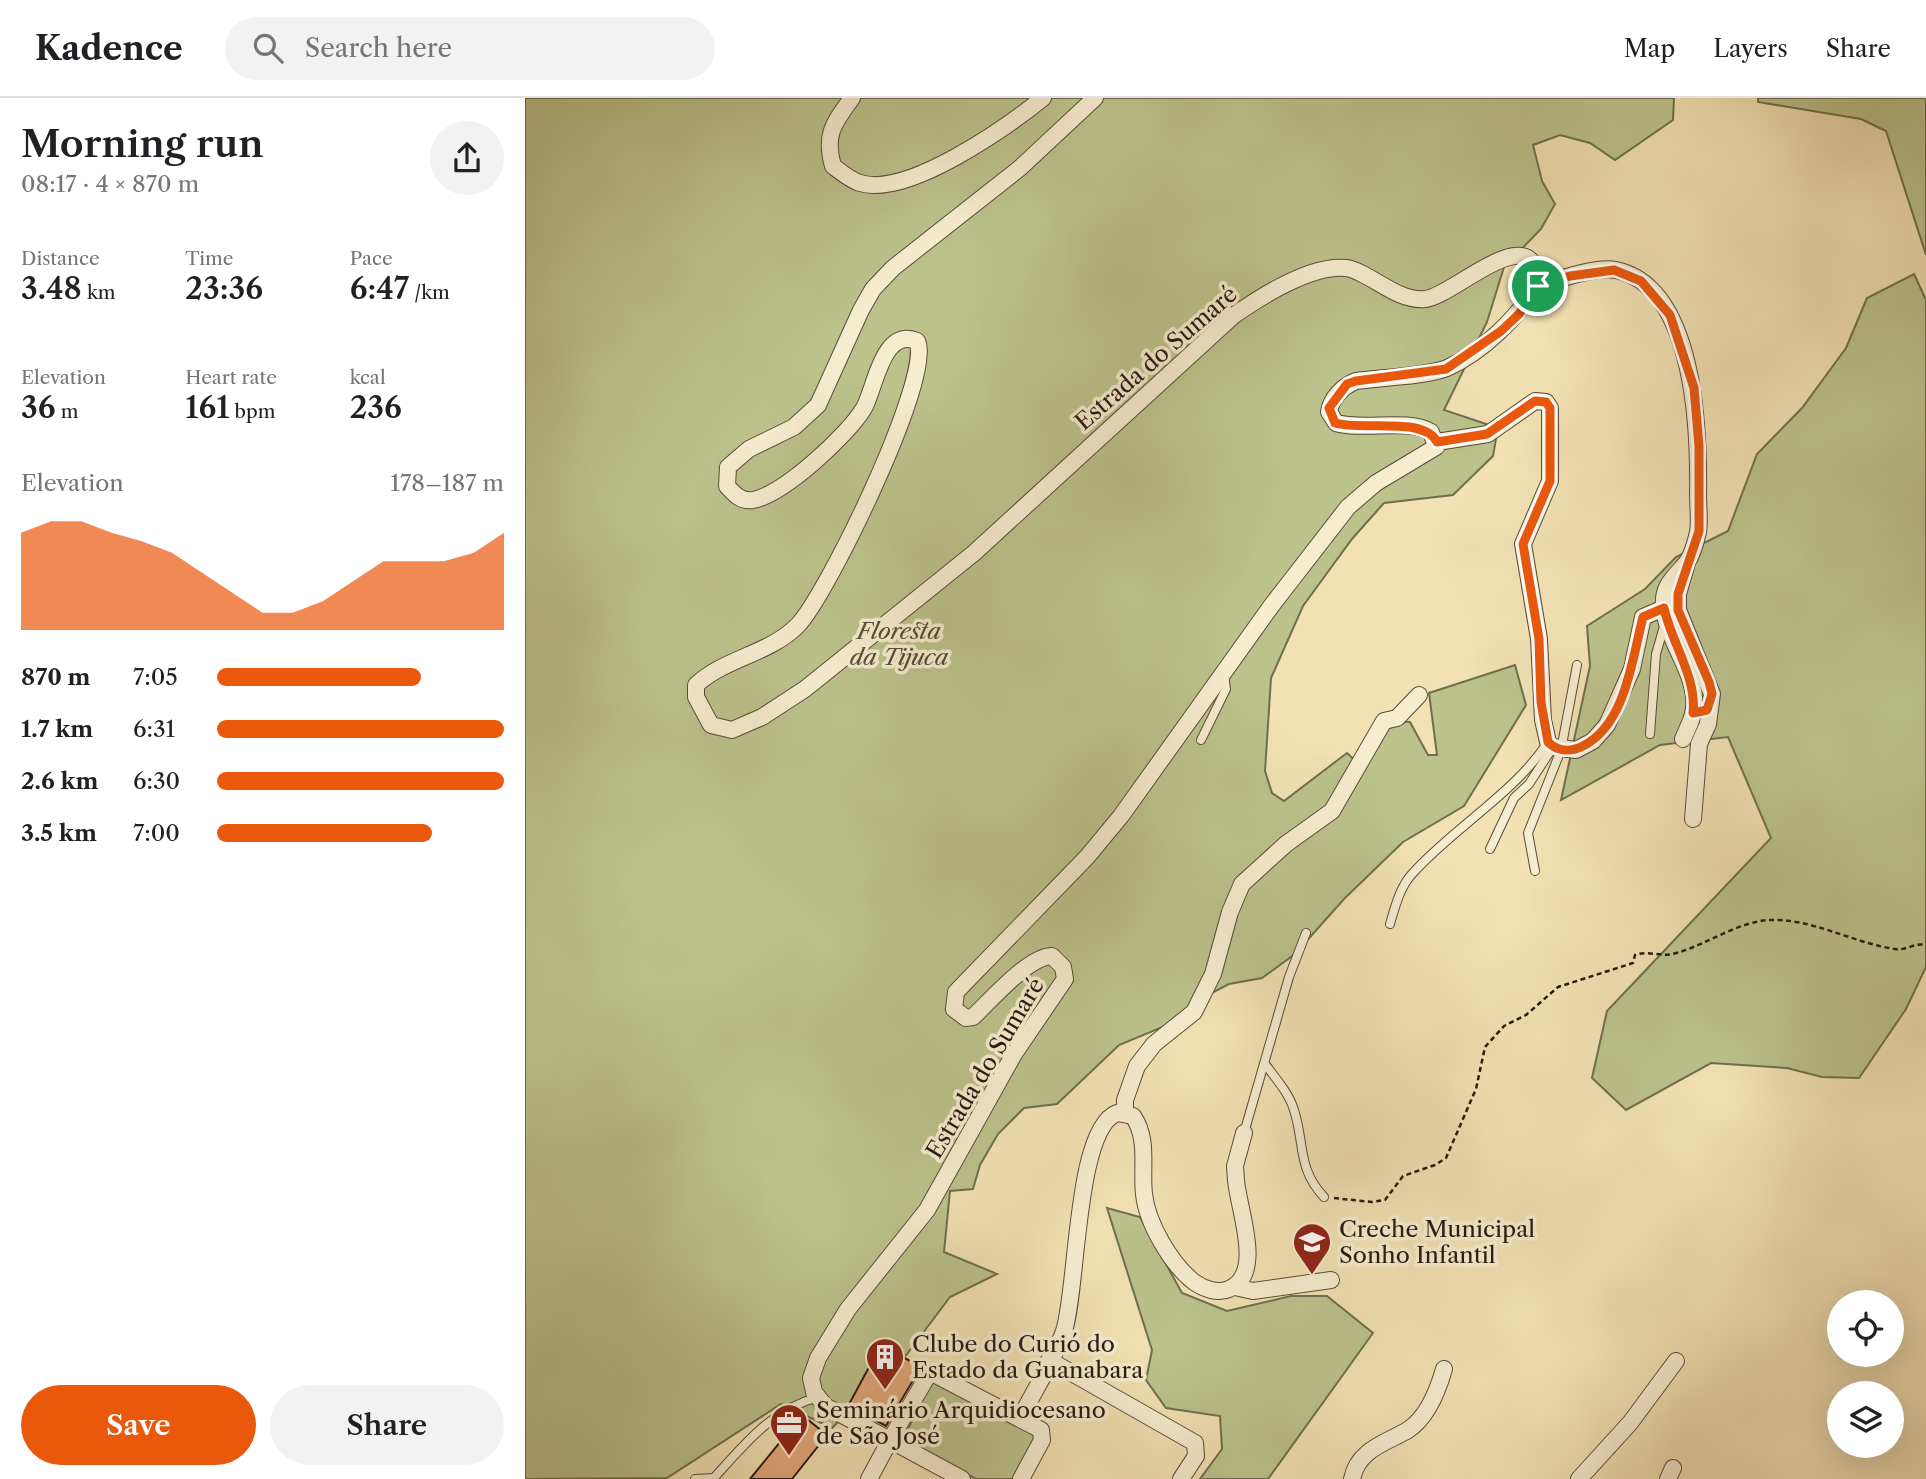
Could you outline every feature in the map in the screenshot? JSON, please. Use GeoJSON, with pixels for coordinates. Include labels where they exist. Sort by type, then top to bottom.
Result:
{"type":"FeatureCollection","features":[{"type":"Feature","properties":{"kind":"street"},"geometry":{"type":"LineString","coordinates":[[852,98],[830,130],[829,150],[833,166],[861,184],[884,184],[916,176],[940,165],[994,135],[1043,98]]}},
{"type":"Feature","properties":{"kind":"street","name":"Estrada do Sumaré"},"geometry":{"type":"LineString","coordinates":[[1095,98],[1020,168],[893,268],[873,289],[861,310],[818,405],[794,427],[748,449],[728,467],[726,486],[736,497],[753,500],[779,488],[828,451],[864,408],[874,373],[900,339],[908,337],[917,341],[922,350],[912,391],[860,517],[833,572],[796,627],[768,646],[738,657],[696,685],[696,697],[711,725],[731,730],[762,717],[806,689],[974,553],[1233,316],[1263,295],[1325,270],[1344,268],[1357,271],[1405,297],[1423,300],[1440,295],[1492,262],[1508,256],[1528,259],[1535,266],[1538,286]]}},
{"type":"Feature","properties":{"kind":"street"},"geometry":{"type":"LineString","coordinates":[[1665,614],[1643,617],[1632,669],[1607,725],[1593,741],[1576,750],[1554,746],[1541,702],[1539,639],[1523,544],[1550,481],[1550,408],[1546,402],[1535,401],[1487,434],[1437,442],[1431,432],[1417,427],[1350,427],[1335,423],[1329,408],[1347,384],[1446,369],[1501,331],[1519,314],[1538,286],[1570,276],[1614,270],[1641,281],[1670,315],[1694,388],[1699,446],[1699,531],[1678,594],[1678,610],[1712,694],[1708,724],[1699,744],[1693,819]]}},
{"type":"Feature","properties":{"kind":"street","name":"Estrada do Sumaré"},"geometry":{"type":"LineString","coordinates":[[818,1397],[811,1378],[818,1358],[848,1309],[942,1186],[1014,1054],[1065,979],[1063,967],[1052,956],[1044,956],[1031,963],[973,1017],[967,1018],[954,1009],[956,992],[1087,857],[1121,816],[1272,605],[1348,507],[1376,483],[1433,451],[1437,442]]}},
{"type":"Feature","properties":{"kind":"street"},"geometry":{"type":"LineString","coordinates":[[1683,739],[1693,713],[1688,674],[1665,614],[1665,587],[1688,561]]}},
{"type":"Feature","properties":{"kind":"street"},"geometry":{"type":"LineString","coordinates":[[1693,713],[1707,710],[1712,694]]}},
{"type":"Feature","properties":{"kind":"street"},"geometry":{"type":"LineString","coordinates":[[1125,1113],[1125,1100],[1137,1066],[1154,1044],[1194,1012],[1213,974],[1230,912],[1242,884],[1286,844],[1332,811],[1384,721],[1397,718],[1419,695]]}},
{"type":"Feature","properties":{"kind":"street"},"geometry":{"type":"LineString","coordinates":[[1020,1417],[1063,1332],[1068,1312],[1074,1251],[1096,1134],[1110,1115],[1125,1113],[1133,1116],[1139,1124],[1143,1139],[1145,1199],[1154,1226],[1170,1253],[1186,1276],[1198,1285],[1224,1292],[1235,1287],[1249,1265],[1235,1166],[1244,1133]]}},
{"type":"Feature","properties":{"kind":"street"},"geometry":{"type":"LineString","coordinates":[[1235,1287],[1253,1291],[1331,1280]]}},
{"type":"Feature","properties":{"kind":"street"},"geometry":{"type":"LineString","coordinates":[[1049,1360],[1195,1443],[1196,1455],[1181,1479]]}},
{"type":"Feature","properties":{"kind":"street"},"geometry":{"type":"LineString","coordinates":[[1579,1479],[1630,1423],[1675,1361]]}},
{"type":"Feature","properties":{"kind":"street"},"geometry":{"type":"LineString","coordinates":[[1352,1479],[1362,1459],[1375,1446],[1409,1429],[1427,1410],[1444,1369]]}},
{"type":"Feature","properties":{"kind":"street"},"geometry":{"type":"LineString","coordinates":[[869,1479],[930,1372],[1037,1426],[1042,1434],[1039,1447],[1021,1479]]}},
{"type":"Feature","properties":{"kind":"street"},"geometry":{"type":"LineString","coordinates":[[818,1397],[825,1406],[962,1479]]}},
{"type":"Feature","properties":{"kind":"lane"},"geometry":{"type":"LineString","coordinates":[[1650,734],[1656,654],[1665,614]]}},
{"type":"Feature","properties":{"kind":"lane"},"geometry":{"type":"LineString","coordinates":[[1535,871],[1528,832],[1577,666]]}},
{"type":"Feature","properties":{"kind":"lane"},"geometry":{"type":"LineString","coordinates":[[1201,740],[1226,689],[1224,675]]}},
{"type":"Feature","properties":{"kind":"lane"},"geometry":{"type":"LineString","coordinates":[[1490,849],[1514,798],[1529,784],[1554,746]]}},
{"type":"Feature","properties":{"kind":"lane"},"geometry":{"type":"LineString","coordinates":[[1390,924],[1411,875],[1496,799],[1539,756],[1554,746]]}},
{"type":"Feature","properties":{"kind":"lane"},"geometry":{"type":"LineString","coordinates":[[1244,1133],[1289,977],[1306,933]]}},
{"type":"Feature","properties":{"kind":"lane"},"geometry":{"type":"LineString","coordinates":[[1265,1064],[1291,1102],[1303,1164],[1312,1184],[1324,1197]]}},
{"type":"Feature","properties":{"kind":"lane"},"geometry":{"type":"LineString","coordinates":[[695,1479],[713,1478],[762,1426],[784,1409],[818,1397]]}},
{"type":"Feature","properties":{"kind":"path"},"geometry":{"type":"LineString","coordinates":[[1324,1197],[1373,1202],[1385,1200],[1403,1176],[1435,1166],[1446,1158],[1476,1090],[1485,1046],[1504,1026],[1526,1015],[1558,987],[1633,964],[1635,955],[1643,952],[1670,955],[1720,933],[1768,920],[1797,923],[1899,950],[1918,943],[1926,944]]}},
{"type":"Feature","properties":{"kind":"green space","name":"Floresta da Tijuca"},"geometry":{"type":"Polygon","coordinates":[[[525,98],[1674,98],[1673,120],[1615,160],[1590,143],[1560,135],[1533,145],[1542,181],[1555,204],[1541,229],[1504,267],[1487,322],[1444,410],[1498,428],[1493,456],[1453,495],[1384,503],[1352,539],[1303,606],[1271,678],[1265,771],[1272,793],[1284,801],[1347,753],[1359,764],[1387,720],[1410,722],[1428,755],[1437,755],[1429,693],[1515,665],[1526,705],[1464,806],[1403,842],[1344,899],[1295,954],[1262,978],[1229,984],[1200,999],[1182,1019],[1119,1045],[1057,1104],[1024,1108],[998,1134],[980,1165],[973,1189],[950,1191],[944,1252],[997,1274],[950,1297],[907,1354],[832,1428],[781,1404],[667,1478],[525,1479],[525,98]]]}},
{"type":"Feature","properties":{"kind":"green space"},"geometry":{"type":"Polygon","coordinates":[[[1758,98],[1926,98],[1926,255],[1886,131],[1861,119],[1758,102],[1758,98]]]}},
{"type":"Feature","properties":{"kind":"green space"},"geometry":{"type":"Polygon","coordinates":[[[1914,274],[1926,300],[1926,967],[1906,1009],[1859,1078],[1822,1077],[1787,1068],[1711,1063],[1626,1110],[1592,1078],[1607,1011],[1771,838],[1728,737],[1660,745],[1561,800],[1590,666],[1587,626],[1645,589],[1676,557],[1728,531],[1757,454],[1802,408],[1846,348],[1867,298],[1914,274]]]}},
{"type":"Feature","properties":{"kind":"green space"},"geometry":{"type":"Polygon","coordinates":[[[1107,1208],[1140,1217],[1182,1293],[1227,1311],[1291,1296],[1327,1296],[1373,1333],[1268,1479],[1200,1479],[1222,1449],[1220,1416],[1166,1408],[1146,1380],[1152,1350],[1107,1208]]]}},
{"type":"Feature","properties":{"kind":"green space"},"geometry":{"type":"Polygon","coordinates":[[[932,1378],[1040,1432],[1015,1479],[976,1479],[903,1440],[932,1378]]]}},
{"type":"Feature","properties":{"kind":"building","name":"Clube do Curió do Estado da Guanabara"},"geometry":{"type":"Polygon","coordinates":[[[881,1345],[921,1367],[886,1426],[848,1406],[881,1345]]]}},
{"type":"Feature","properties":{"kind":"building","name":"Seminário Arquidiocesano de São José"},"geometry":{"type":"Polygon","coordinates":[[[802,1415],[827,1435],[792,1479],[750,1479],[802,1415]]]}},
{"type":"Feature","properties":{"kind":"place","name":"Creche Municipal Sonho Infantil"},"geometry":{"type":"Point","coordinates":[1312,1276]}},
{"type":"Feature","properties":{"kind":"place","name":"Clube do Curió do Estado da Guanabara"},"geometry":{"type":"Point","coordinates":[885,1391]}},
{"type":"Feature","properties":{"kind":"place","name":"Seminário Arquidiocesano de São José"},"geometry":{"type":"Point","coordinates":[789,1457]}},
{"type":"Feature","properties":{"kind":"route"},"geometry":{"type":"LineString","coordinates":[[1614,270],[1641,281],[1670,315],[1694,388],[1699,464],[1699,531],[1678,594],[1678,610],[1685,632],[1699,656],[1709,682],[1712,694],[1707,710],[1693,713],[1693,693],[1688,674],[1670,636],[1664,608],[1649,612],[1643,617],[1632,669],[1616,710],[1593,741],[1576,750],[1561,750],[1548,742],[1541,702],[1539,639],[1523,547],[1525,537],[1541,509],[1550,481],[1552,416],[1546,402],[1535,401],[1509,422],[1487,434],[1437,442],[1431,432],[1425,429],[1350,427],[1335,423],[1329,412],[1332,401],[1347,384],[1446,369],[1501,331],[1519,314],[1538,286],[1570,276],[1614,270]]}}]}
